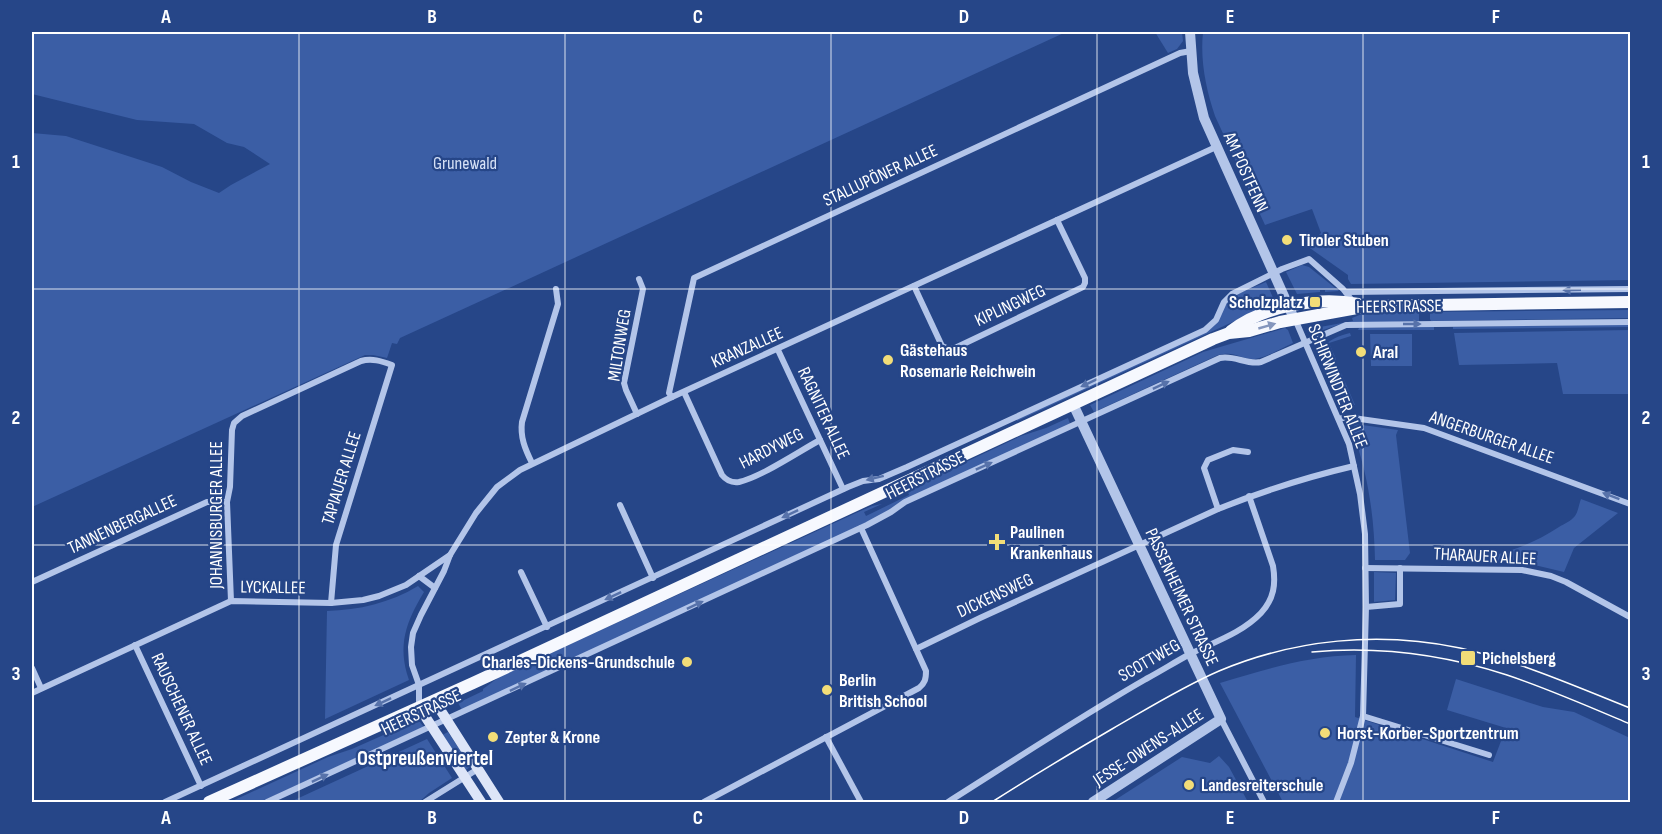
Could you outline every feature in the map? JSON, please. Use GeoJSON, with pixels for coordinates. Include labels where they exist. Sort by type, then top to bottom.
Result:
{"type":"FeatureCollection","features":[{"type":"Feature","properties":{"kind":"main road","name":"HEERSTRASSE"},"geometry":{"type":"LineString","coordinates":[[209,802],[1229,333],[1250,320],[1289,306],[1315,302],[1354,303],[1368,306]]}},
{"type":"Feature","properties":{"kind":"main road","name":"HEERSTRASSE"},"geometry":{"type":"LineString","coordinates":[[1229,333],[1249,331],[1295,319],[1368,306],[1630,302]]}},
{"type":"Feature","properties":{"kind":"main road"},"geometry":{"type":"LineString","coordinates":[[434,700],[499,802]]}},
{"type":"Feature","properties":{"kind":"main road"},"geometry":{"type":"LineString","coordinates":[[419,707],[481,802]]}},
{"type":"Feature","properties":{"kind":"street","name":"AM POSTFENN"},"geometry":{"type":"LineString","coordinates":[[1190,32],[1197,94],[1204,118],[1295,319]]}},
{"type":"Feature","properties":{"kind":"street","name":"STALLUPÖNER ALLEE"},"geometry":{"type":"LineString","coordinates":[[672,398],[669,393],[694,278],[1180,53],[1191,51]]}},
{"type":"Feature","properties":{"kind":"street","name":"KRANZALLEE"},"geometry":{"type":"LineString","coordinates":[[419,685],[412,665],[411,639],[421,615],[450,555],[487,498],[508,478],[532,463],[1216,147]]}},
{"type":"Feature","properties":{"kind":"street","name":"KIPLINGWEG"},"geometry":{"type":"LineString","coordinates":[[914,286],[942,346],[949,349],[955,348],[1083,287],[1085,278],[1057,220]]}},
{"type":"Feature","properties":{"kind":"street","name":"HEERSTRASSE"},"geometry":{"type":"LineString","coordinates":[[165,802],[843,489],[862,481],[879,478],[907,466],[1205,330],[1216,320],[1226,298],[1274,273],[1309,259],[1346,292],[1354,303]]}},
{"type":"Feature","properties":{"kind":"street","name":"MILTONWEG"},"geometry":{"type":"LineString","coordinates":[[637,414],[624,387],[624,382],[643,289],[639,279]]}},
{"type":"Feature","properties":{"kind":"street"},"geometry":{"type":"LineString","coordinates":[[532,463],[521,432],[530,394],[558,304],[556,289]]}},
{"type":"Feature","properties":{"kind":"street","name":"HEERSTRASSE"},"geometry":{"type":"LineString","coordinates":[[1346,292],[1630,289]]}},
{"type":"Feature","properties":{"kind":"street","name":"SCHIRWINDTER ALLEE"},"geometry":{"type":"LineString","coordinates":[[1295,319],[1349,444],[1365,534],[1366,607],[1363,716],[1351,763],[1336,802]]}},
{"type":"Feature","properties":{"kind":"street","name":"HEERSTRASSE"},"geometry":{"type":"LineString","coordinates":[[267,802],[861,528],[885,516],[905,502],[1220,358],[1233,357],[1250,363],[1261,362],[1346,325],[1630,322]]}},
{"type":"Feature","properties":{"kind":"street","name":"RAGNITER ALLEE"},"geometry":{"type":"LineString","coordinates":[[778,350],[843,489]]}},
{"type":"Feature","properties":{"kind":"street","name":"JOHANNISBURGER ALLEE"},"geometry":{"type":"LineString","coordinates":[[231,601],[227,502],[234,423],[242,416],[361,361],[377,360],[392,365]]}},
{"type":"Feature","properties":{"kind":"street","name":"TAPIAUER ALLEE"},"geometry":{"type":"LineString","coordinates":[[331,603],[336,545],[392,365]]}},
{"type":"Feature","properties":{"kind":"street","name":"HARDYWEG"},"geometry":{"type":"LineString","coordinates":[[684,392],[722,475],[732,482],[739,482],[758,474],[820,440]]}},
{"type":"Feature","properties":{"kind":"street","name":"PASSENHEIMER STRASSE"},"geometry":{"type":"LineString","coordinates":[[1073,404],[1221,719],[1264,802]]}},
{"type":"Feature","properties":{"kind":"street","name":"ANGERBURGER ALLEE"},"geometry":{"type":"LineString","coordinates":[[1339,419],[1357,418],[1424,428],[1630,504]]}},
{"type":"Feature","properties":{"kind":"street"},"geometry":{"type":"LineString","coordinates":[[1218,509],[1204,468],[1205,464],[1208,460],[1233,450],[1248,452]]}},
{"type":"Feature","properties":{"kind":"street","name":"DICKENSWEG"},"geometry":{"type":"LineString","coordinates":[[916,649],[1249,496],[1354,466]]}},
{"type":"Feature","properties":{"kind":"street","name":"SCOTTWEG"},"geometry":{"type":"LineString","coordinates":[[948,802],[1082,717],[1193,659],[1250,623],[1260,614],[1271,600],[1274,584],[1273,566],[1249,496]]}},
{"type":"Feature","properties":{"kind":"street","name":"TANNENBERGALLEE"},"geometry":{"type":"LineString","coordinates":[[32,582],[207,502],[227,502]]}},
{"type":"Feature","properties":{"kind":"street"},"geometry":{"type":"LineString","coordinates":[[620,506],[653,578]]}},
{"type":"Feature","properties":{"kind":"street"},"geometry":{"type":"LineString","coordinates":[[704,802],[919,688],[924,683],[926,671],[861,528]]}},
{"type":"Feature","properties":{"kind":"street","name":"LYCKALLEE"},"geometry":{"type":"LineString","coordinates":[[32,693],[231,601],[331,603],[363,600],[406,585],[450,555]]}},
{"type":"Feature","properties":{"kind":"street","name":"THARAUER ALLEE"},"geometry":{"type":"LineString","coordinates":[[1365,568],[1510,569],[1551,576],[1630,617]]}},
{"type":"Feature","properties":{"kind":"street"},"geometry":{"type":"LineString","coordinates":[[1366,607],[1400,604],[1400,568]]}},
{"type":"Feature","properties":{"kind":"street"},"geometry":{"type":"LineString","coordinates":[[521,572],[547,627]]}},
{"type":"Feature","properties":{"kind":"street"},"geometry":{"type":"LineString","coordinates":[[419,576],[435,588]]}},
{"type":"Feature","properties":{"kind":"street","name":"RAUSCHENER ALLEE"},"geometry":{"type":"LineString","coordinates":[[135,645],[201,786]]}},
{"type":"Feature","properties":{"kind":"street"},"geometry":{"type":"LineString","coordinates":[[32,668],[41,688]]}},
{"type":"Feature","properties":{"kind":"street","name":"HEERSTRASSE"},"geometry":{"type":"LineString","coordinates":[[419,685],[434,700]]}},
{"type":"Feature","properties":{"kind":"street","name":"HEERSTRASSE"},"geometry":{"type":"LineString","coordinates":[[419,685],[419,707]]}},
{"type":"Feature","properties":{"kind":"street"},"geometry":{"type":"LineString","coordinates":[[1363,716],[1489,755]]}},
{"type":"Feature","properties":{"kind":"street","name":"JESSE-OWENS-ALLEE"},"geometry":{"type":"LineString","coordinates":[[1093,802],[1221,719]]}},
{"type":"Feature","properties":{"kind":"street"},"geometry":{"type":"LineString","coordinates":[[826,737],[861,802]]}},
{"type":"Feature","properties":{"kind":"street"},"geometry":{"type":"LineString","coordinates":[[425,802],[478,769]]}},
{"type":"Feature","properties":{"kind":"green space","name":"Grunewald"},"geometry":{"type":"Polygon","coordinates":[[[32,32],[1066,32],[400,338],[397,344],[392,343],[387,358],[365,355],[32,507],[32,133],[66,136],[162,167],[219,193],[270,164],[244,147],[227,143],[194,124],[137,120],[32,94],[32,32]]]}},
{"type":"Feature","properties":{"kind":"green space"},"geometry":{"type":"Polygon","coordinates":[[[1155,32],[1182,32],[1183,41],[1177,49],[1168,53],[1155,32]]]}},
{"type":"Feature","properties":{"kind":"green space"},"geometry":{"type":"Polygon","coordinates":[[[1203,32],[1630,32],[1630,280],[1351,284],[1348,275],[1307,246],[1321,233],[1312,209],[1265,225],[1215,116],[1204,75],[1203,32]]]}},
{"type":"Feature","properties":{"kind":"green space"},"geometry":{"type":"Polygon","coordinates":[[[1302,265],[1309,267],[1339,291],[1320,290],[1320,292],[1297,294],[1286,272],[1302,265]]]}},
{"type":"Feature","properties":{"kind":"green space"},"geometry":{"type":"Polygon","coordinates":[[[1266,282],[1275,302],[1279,302],[1277,304],[1250,314],[1017,421],[1016,419],[1210,329],[1229,301],[1238,294],[1266,282]]]}},
{"type":"Feature","properties":{"kind":"green space"},"geometry":{"type":"Polygon","coordinates":[[[1630,310],[1630,318],[1431,321],[1430,319],[1430,312],[1630,310]]]}},
{"type":"Feature","properties":{"kind":"green space"},"geometry":{"type":"Polygon","coordinates":[[[1418,312],[1419,321],[1341,324],[1320,331],[1320,327],[1353,321],[1352,318],[1362,314],[1418,312]]]}},
{"type":"Feature","properties":{"kind":"green space"},"geometry":{"type":"Polygon","coordinates":[[[1630,324],[1630,327],[1453,329],[1453,327],[1630,324]]]}},
{"type":"Feature","properties":{"kind":"green space"},"geometry":{"type":"Polygon","coordinates":[[[1434,327],[1434,330],[1358,330],[1359,328],[1434,327]]]}},
{"type":"Feature","properties":{"kind":"green space"},"geometry":{"type":"Polygon","coordinates":[[[1285,328],[1293,343],[1267,355],[1252,359],[1233,354],[1218,355],[1094,412],[1090,405],[1203,352],[1285,328]]]}},
{"type":"Feature","properties":{"kind":"green space"},"geometry":{"type":"Polygon","coordinates":[[[1630,330],[1630,394],[1563,394],[1557,363],[1459,365],[1454,333],[1630,330]]]}},
{"type":"Feature","properties":{"kind":"green space"},"geometry":{"type":"Polygon","coordinates":[[[1350,333],[1351,336],[1329,343],[1336,359],[1334,363],[1326,365],[1320,349],[1326,343],[1350,333]]]}},
{"type":"Feature","properties":{"kind":"green space"},"geometry":{"type":"Polygon","coordinates":[[[1370,334],[1412,334],[1412,366],[1371,366],[1370,334]]]}},
{"type":"Feature","properties":{"kind":"green space"},"geometry":{"type":"Polygon","coordinates":[[[1339,368],[1355,405],[1342,404],[1329,373],[1339,368]]]}},
{"type":"Feature","properties":{"kind":"green space"},"geometry":{"type":"Polygon","coordinates":[[[1068,418],[1070,424],[881,516],[462,710],[458,703],[483,691],[499,677],[856,513],[882,504],[864,512],[866,516],[909,495],[908,492],[919,484],[1021,436],[1068,418]]]}},
{"type":"Feature","properties":{"kind":"green space"},"geometry":{"type":"Polygon","coordinates":[[[1355,424],[1398,430],[1396,435],[1410,553],[1405,560],[1375,560],[1369,494],[1352,430],[1355,424]]]}},
{"type":"Feature","properties":{"kind":"green space"},"geometry":{"type":"Polygon","coordinates":[[[1581,499],[1618,513],[1574,548],[1564,572],[1522,562],[1454,560],[1495,555],[1534,541],[1573,518],[1581,499]]]}},
{"type":"Feature","properties":{"kind":"green space"},"geometry":{"type":"Polygon","coordinates":[[[1374,572],[1396,573],[1395,600],[1374,602],[1374,572]]]}},
{"type":"Feature","properties":{"kind":"green space"},"geometry":{"type":"Polygon","coordinates":[[[418,586],[424,592],[412,613],[405,634],[404,656],[409,680],[325,719],[327,611],[374,604],[396,597],[418,586]]]}},
{"type":"Feature","properties":{"kind":"green space","name":"Horst-Korber-Sportzentrum"},"geometry":{"type":"Polygon","coordinates":[[[1356,655],[1355,717],[1493,762],[1506,728],[1447,710],[1456,679],[1543,707],[1574,712],[1630,738],[1630,802],[1283,802],[1220,683],[1304,661],[1356,655]]]}},
{"type":"Feature","properties":{"kind":"green space"},"geometry":{"type":"Polygon","coordinates":[[[415,721],[420,722],[424,727],[260,802],[230,802],[328,757],[415,721]]]}},
{"type":"Feature","properties":{"kind":"green space"},"geometry":{"type":"Polygon","coordinates":[[[448,732],[470,765],[466,770],[442,735],[448,732]]]}},
{"type":"Feature","properties":{"kind":"green space"},"geometry":{"type":"Polygon","coordinates":[[[427,739],[452,778],[419,802],[290,802],[427,739]]]}},
{"type":"Feature","properties":{"kind":"green space","name":"Landesreiterschule"},"geometry":{"type":"Polygon","coordinates":[[[1219,756],[1229,767],[1248,802],[1112,802],[1182,757],[1210,763],[1219,756]]]}},
{"type":"Feature","properties":{"kind":"tram line"},"geometry":{"type":"LineString","coordinates":[[992,802],[1192,684],[1248,660],[1307,645],[1368,639],[1430,643],[1460,648],[1525,667],[1630,708]]}},
{"type":"Feature","properties":{"kind":"tram line"},"geometry":{"type":"LineString","coordinates":[[1312,652],[1386,651],[1460,662],[1523,680],[1630,724]]}},
{"type":"Feature","properties":{"kind":"place","name":"Tiroler Stuben"},"geometry":{"type":"Point","coordinates":[1287,240]}},
{"type":"Feature","properties":{"kind":"place","name":"Scholzplatz"},"geometry":{"type":"Point","coordinates":[1315,302]}},
{"type":"Feature","properties":{"kind":"place","name":"Aral"},"geometry":{"type":"Point","coordinates":[1361,352]}},
{"type":"Feature","properties":{"kind":"place","name":"Gästehaus Rosemarie Reichwein"},"geometry":{"type":"Point","coordinates":[888,360]}},
{"type":"Feature","properties":{"kind":"place","name":"Paulinen Krankenhaus"},"geometry":{"type":"Point","coordinates":[997,542]}},
{"type":"Feature","properties":{"kind":"place","name":"Pichelsberg"},"geometry":{"type":"Point","coordinates":[1468,658]}},
{"type":"Feature","properties":{"kind":"place","name":"Charles-Dickens-Grundschule"},"geometry":{"type":"Point","coordinates":[687,662]}},
{"type":"Feature","properties":{"kind":"place","name":"Berlin British School"},"geometry":{"type":"Point","coordinates":[827,690]}},
{"type":"Feature","properties":{"kind":"place","name":"Horst-Korber-Sportzentrum"},"geometry":{"type":"Point","coordinates":[1325,733]}},
{"type":"Feature","properties":{"kind":"place","name":"Zepter & Krone"},"geometry":{"type":"Point","coordinates":[493,737]}},
{"type":"Feature","properties":{"kind":"place","name":"Landesreiterschule"},"geometry":{"type":"Point","coordinates":[1189,785]}},
{"type":"Feature","properties":{"kind":"district","name":"Ostpreußenviertel"},"geometry":{"type":"Point","coordinates":[425,758]}}]}
